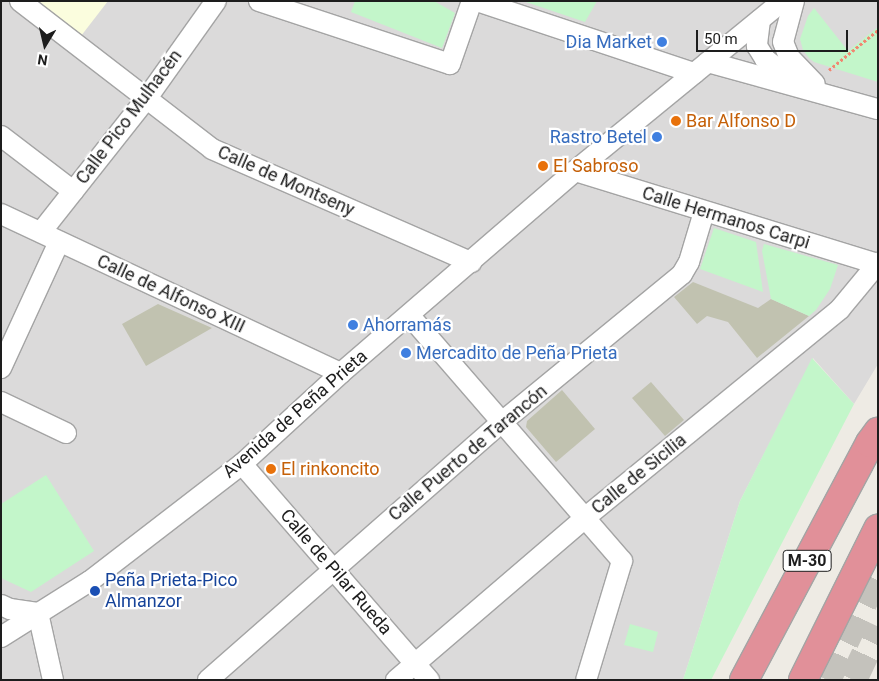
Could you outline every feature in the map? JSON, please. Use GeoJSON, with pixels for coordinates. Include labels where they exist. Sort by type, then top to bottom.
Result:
{"type":"FeatureCollection","features":[{"type":"Feature","properties":{"kind":"highway","name":"M-30"},"geometry":{"type":"LineString","coordinates":[[744,680],[875,432]]}},
{"type":"Feature","properties":{"kind":"highway","name":"M-30"},"geometry":{"type":"LineString","coordinates":[[803,680],[878,529]]}},
{"type":"Feature","properties":{"kind":"street","name":"Calle de Montseny"},"geometry":{"type":"LineString","coordinates":[[20,1],[212,150],[471,262]]}},
{"type":"Feature","properties":{"kind":"street"},"geometry":{"type":"LineString","coordinates":[[259,1],[450,64],[472,1]]}},
{"type":"Feature","properties":{"kind":"street"},"geometry":{"type":"LineString","coordinates":[[477,1],[701,68],[823,93],[878,109]]}},
{"type":"Feature","properties":{"kind":"street","name":"Avenida de Peña Prieta"},"geometry":{"type":"LineString","coordinates":[[1,637],[90,581],[242,464],[341,372],[410,316],[575,172],[783,1]]}},
{"type":"Feature","properties":{"kind":"street"},"geometry":{"type":"LineString","coordinates":[[794,1],[784,42],[789,58],[823,93]]}},
{"type":"Feature","properties":{"kind":"street","name":"Calle Pico Mulhacén"},"geometry":{"type":"LineString","coordinates":[[41,232],[147,98],[211,2]]}},
{"type":"Feature","properties":{"kind":"street"},"geometry":{"type":"LineString","coordinates":[[760,20],[757,46],[765,58],[788,77],[823,93]]}},
{"type":"Feature","properties":{"kind":"street"},"geometry":{"type":"LineString","coordinates":[[1,136],[72,191]]}},
{"type":"Feature","properties":{"kind":"street","name":"Calle Hermanos Carpi"},"geometry":{"type":"LineString","coordinates":[[575,172],[877,264]]}},
{"type":"Feature","properties":{"kind":"street","name":"Calle Puerto de Tarancón"},"geometry":{"type":"LineString","coordinates":[[208,680],[333,568],[502,422],[682,274],[689,262],[704,212]]}},
{"type":"Feature","properties":{"kind":"street","name":"Calle de Alfonso XIII"},"geometry":{"type":"LineString","coordinates":[[1,214],[341,372]]}},
{"type":"Feature","properties":{"kind":"street"},"geometry":{"type":"LineString","coordinates":[[1,368],[59,242]]}},
{"type":"Feature","properties":{"kind":"street","name":"Calle de Sicilia"},"geometry":{"type":"LineString","coordinates":[[396,680],[586,517],[840,309],[877,264]]}},
{"type":"Feature","properties":{"kind":"street"},"geometry":{"type":"LineString","coordinates":[[410,316],[586,517],[622,561],[586,680]]}},
{"type":"Feature","properties":{"kind":"street"},"geometry":{"type":"LineString","coordinates":[[1,402],[66,432]]}},
{"type":"Feature","properties":{"kind":"street","name":"Calle de Pilar Rueda"},"geometry":{"type":"LineString","coordinates":[[242,464],[429,680]]}},
{"type":"Feature","properties":{"kind":"street"},"geometry":{"type":"LineString","coordinates":[[1,604],[10,609],[38,613],[53,680]]}},
{"type":"Feature","properties":{"kind":"path"},"geometry":{"type":"LineString","coordinates":[[828,70],[878,30]]}},
{"type":"Feature","properties":{"kind":"shaded area"},"geometry":{"type":"Polygon","coordinates":[[[1,1],[878,1],[878,364],[854,404],[813,358],[740,501],[683,680],[1,680],[1,1]]]}},
{"type":"Feature","properties":{"kind":"shaded area"},"geometry":{"type":"Polygon","coordinates":[[[35,1],[108,1],[81,36],[35,1]]]}},
{"type":"Feature","properties":{"kind":"shaded area"},"geometry":{"type":"Polygon","coordinates":[[[693,282],[758,308],[771,299],[809,316],[757,358],[728,322],[707,316],[697,324],[674,297],[693,282]]]}},
{"type":"Feature","properties":{"kind":"shaded area"},"geometry":{"type":"Polygon","coordinates":[[[158,304],[212,328],[146,366],[122,324],[158,304]]]}},
{"type":"Feature","properties":{"kind":"shaded area"},"geometry":{"type":"Polygon","coordinates":[[[651,382],[684,420],[665,436],[632,398],[651,382]]]}},
{"type":"Feature","properties":{"kind":"shaded area"},"geometry":{"type":"Polygon","coordinates":[[[562,390],[595,429],[556,462],[526,427],[527,421],[562,390]]]}},
{"type":"Feature","properties":{"kind":"green space"},"geometry":{"type":"Polygon","coordinates":[[[355,1],[434,1],[455,13],[442,48],[351,12],[355,1]]]}},
{"type":"Feature","properties":{"kind":"green space"},"geometry":{"type":"Polygon","coordinates":[[[523,1],[597,1],[585,22],[523,1]]]}},
{"type":"Feature","properties":{"kind":"green space"},"geometry":{"type":"Polygon","coordinates":[[[814,8],[848,51],[878,27],[878,82],[814,62],[809,58],[803,50],[800,39],[808,16],[814,8]]]}},
{"type":"Feature","properties":{"kind":"green space"},"geometry":{"type":"Polygon","coordinates":[[[714,228],[756,242],[763,292],[700,269],[714,228]]]}},
{"type":"Feature","properties":{"kind":"green space"},"geometry":{"type":"Polygon","coordinates":[[[764,244],[838,265],[830,289],[816,310],[809,316],[771,299],[762,251],[764,244]]]}},
{"type":"Feature","properties":{"kind":"green space"},"geometry":{"type":"Polygon","coordinates":[[[812,358],[854,404],[711,680],[683,680],[740,501],[812,358]]]}},
{"type":"Feature","properties":{"kind":"green space"},"geometry":{"type":"Polygon","coordinates":[[[46,475],[94,551],[31,592],[1,578],[1,504],[46,475]]]}},
{"type":"Feature","properties":{"kind":"green space"},"geometry":{"type":"Polygon","coordinates":[[[630,624],[658,632],[653,652],[624,645],[630,624]]]}},
{"type":"Feature","properties":{"kind":"tunnel"},"geometry":{"type":"LineString","coordinates":[[827,680],[878,571]]}},
{"type":"Feature","properties":{"kind":"tunnel"},"geometry":{"type":"LineString","coordinates":[[853,680],[878,627]]}},
{"type":"Feature","properties":{"kind":"place","name":"Dia Market"},"geometry":{"type":"Point","coordinates":[662,42]}},
{"type":"Feature","properties":{"kind":"place","name":"Bar Alfonso D"},"geometry":{"type":"Point","coordinates":[676,121]}},
{"type":"Feature","properties":{"kind":"place","name":"Rastro Betel"},"geometry":{"type":"Point","coordinates":[657,137]}},
{"type":"Feature","properties":{"kind":"place","name":"El Sabroso"},"geometry":{"type":"Point","coordinates":[543,166]}},
{"type":"Feature","properties":{"kind":"place","name":"Ahorramás"},"geometry":{"type":"Point","coordinates":[353,325]}},
{"type":"Feature","properties":{"kind":"place","name":"Mercadito de Peña Prieta"},"geometry":{"type":"Point","coordinates":[406,353]}},
{"type":"Feature","properties":{"kind":"place","name":"El rinkoncito"},"geometry":{"type":"Point","coordinates":[271,469]}},
{"type":"Feature","properties":{"kind":"place","name":"Peña Prieta-Pico Almanzor"},"geometry":{"type":"Point","coordinates":[95,591]}}]}
